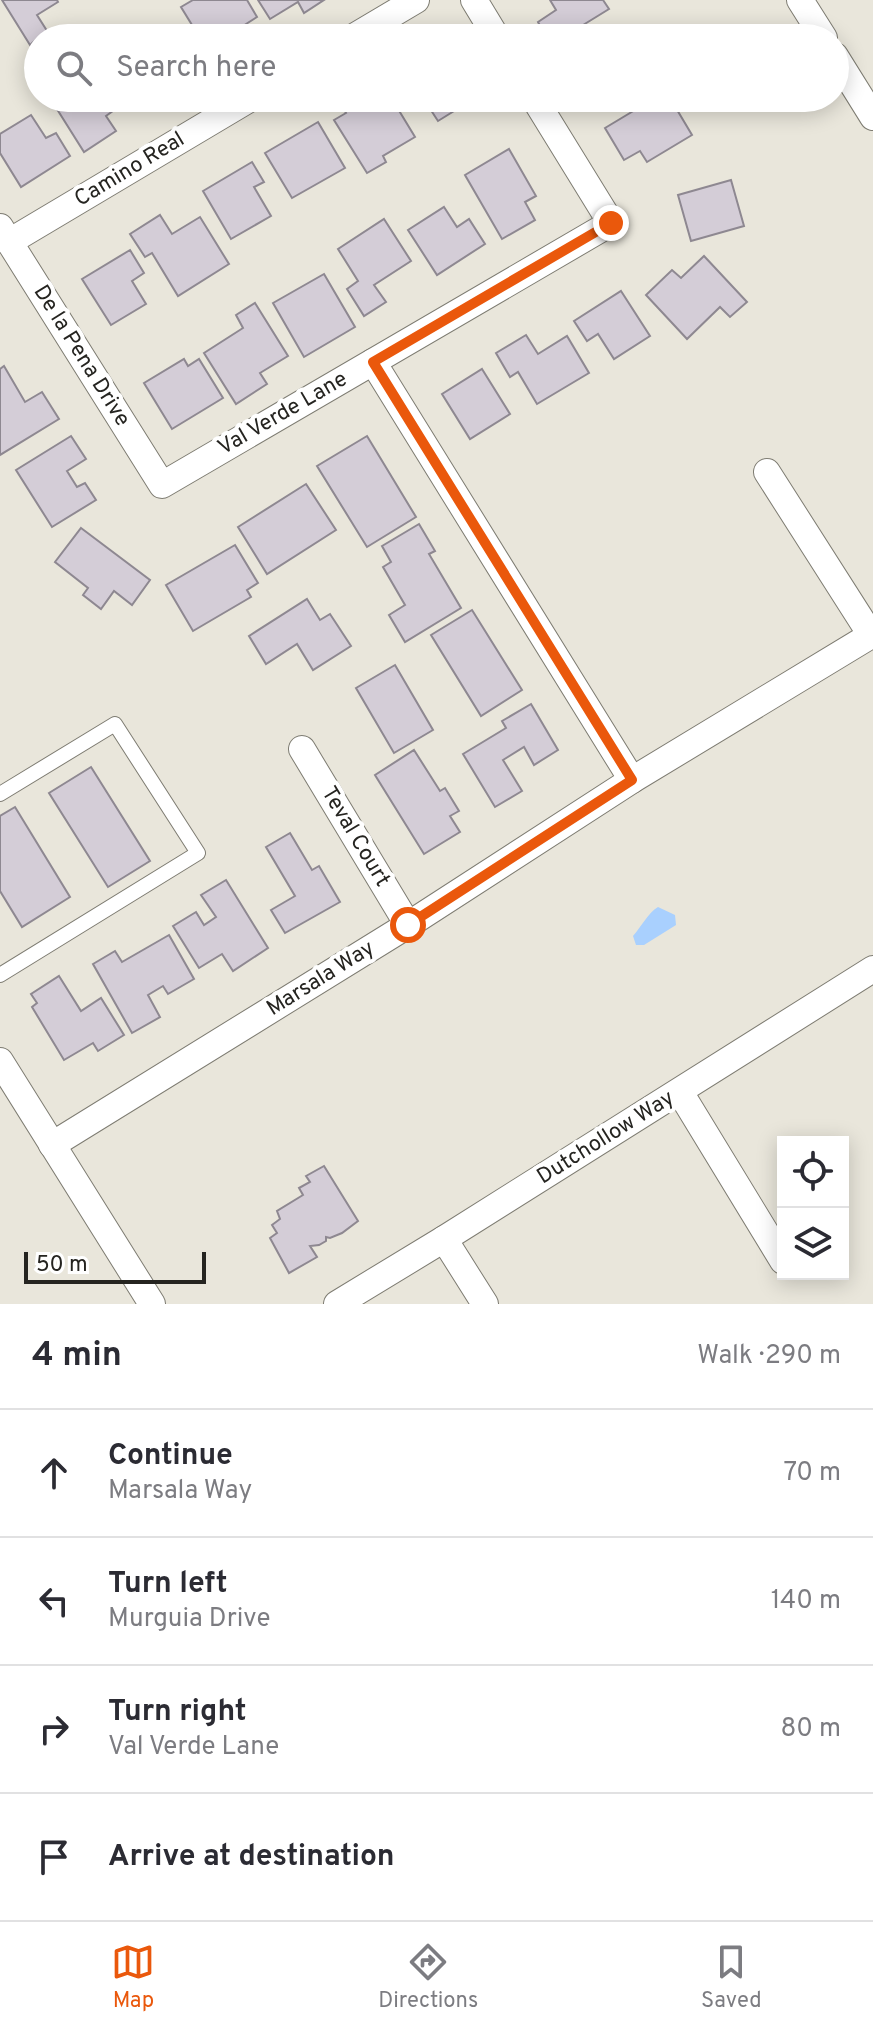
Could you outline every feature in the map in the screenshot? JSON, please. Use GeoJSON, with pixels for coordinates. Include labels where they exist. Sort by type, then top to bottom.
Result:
{"type":"FeatureCollection","features":[{"type":"Feature","properties":{"kind":"street"},"geometry":{"type":"LineString","coordinates":[[376,24],[416,0]]}},
{"type":"Feature","properties":{"kind":"street"},"geometry":{"type":"LineString","coordinates":[[474,0],[489,24]]}},
{"type":"Feature","properties":{"kind":"street"},"geometry":{"type":"LineString","coordinates":[[800,0],[815,24]]}},
{"type":"Feature","properties":{"kind":"street"},"geometry":{"type":"LineString","coordinates":[[849,78],[873,117]]}},
{"type":"Feature","properties":{"kind":"street","name":"Camino Real"},"geometry":{"type":"LineString","coordinates":[[5,234],[226,112]]}},
{"type":"Feature","properties":{"kind":"street","name":"Val Verde Lane"},"geometry":{"type":"LineString","coordinates":[[162,485],[611,223],[543,112]]}},
{"type":"Feature","properties":{"kind":"street","name":"De la Pena Drive"},"geometry":{"type":"LineString","coordinates":[[5,234],[162,485]]}},
{"type":"Feature","properties":{"kind":"street"},"geometry":{"type":"LineString","coordinates":[[373,362],[632,780]]}},
{"type":"Feature","properties":{"kind":"street"},"geometry":{"type":"LineString","coordinates":[[767,472],[872,634]]}},
{"type":"Feature","properties":{"kind":"street","name":"Marsala Way"},"geometry":{"type":"LineString","coordinates":[[52,1145],[408,925],[632,780],[872,634]]}},
{"type":"Feature","properties":{"kind":"street","name":"Teval Court"},"geometry":{"type":"LineString","coordinates":[[302,749],[408,925]]}},
{"type":"Feature","properties":{"kind":"street","name":"Dutchollow Way"},"geometry":{"type":"LineString","coordinates":[[337,1304],[873,969]]}},
{"type":"Feature","properties":{"kind":"street"},"geometry":{"type":"LineString","coordinates":[[0,1061],[152,1304]]}},
{"type":"Feature","properties":{"kind":"street"},"geometry":{"type":"LineString","coordinates":[[680,1092],[777,1251]]}},
{"type":"Feature","properties":{"kind":"street"},"geometry":{"type":"LineString","coordinates":[[444,1239],[485,1304]]}},
{"type":"Feature","properties":{"kind":"lane"},"geometry":{"type":"LineString","coordinates":[[0,794],[115,724],[198,853],[0,975]]}},
{"type":"Feature","properties":{"kind":"water"},"geometry":{"type":"Polygon","coordinates":[[[658,907],[675,915],[676,925],[644,945],[636,945],[633,936],[658,907]]]}},
{"type":"Feature","properties":{"kind":"building"},"geometry":{"type":"Polygon","coordinates":[[[2,0],[57,0],[37,15],[43,24],[24,24],[24,35],[2,0]]]}},
{"type":"Feature","properties":{"kind":"building"},"geometry":{"type":"Polygon","coordinates":[[[193,0],[247,0],[257,17],[246,24],[191,24],[181,7],[193,0]]]}},
{"type":"Feature","properties":{"kind":"building"},"geometry":{"type":"Polygon","coordinates":[[[258,0],[324,0],[304,13],[298,2],[270,19],[258,0]]]}},
{"type":"Feature","properties":{"kind":"building"},"geometry":{"type":"Polygon","coordinates":[[[550,0],[603,0],[609,9],[585,24],[539,24],[556,10],[550,0]]]}},
{"type":"Feature","properties":{"kind":"building"},"geometry":{"type":"Polygon","coordinates":[[[59,112],[112,112],[106,116],[116,131],[84,152],[59,112]]]}},
{"type":"Feature","properties":{"kind":"building"},"geometry":{"type":"Polygon","coordinates":[[[400,112],[415,137],[383,156],[386,162],[367,173],[334,120],[346,113],[400,112]]]}},
{"type":"Feature","properties":{"kind":"building"},"geometry":{"type":"Polygon","coordinates":[[[432,112],[452,112],[438,121],[432,112]]]}},
{"type":"Feature","properties":{"kind":"building"},"geometry":{"type":"Polygon","coordinates":[[[632,112],[678,112],[692,135],[647,162],[640,151],[624,160],[605,128],[632,112]]]}},
{"type":"Feature","properties":{"kind":"building"},"geometry":{"type":"Polygon","coordinates":[[[31,115],[46,138],[56,133],[70,156],[21,187],[0,153],[0,134],[31,115]]]}},
{"type":"Feature","properties":{"kind":"building"},"geometry":{"type":"Polygon","coordinates":[[[318,122],[345,168],[292,198],[265,153],[318,122]]]}},
{"type":"Feature","properties":{"kind":"building"},"geometry":{"type":"Polygon","coordinates":[[[509,149],[536,196],[525,202],[535,220],[502,239],[465,175],[509,149]]]}},
{"type":"Feature","properties":{"kind":"building"},"geometry":{"type":"Polygon","coordinates":[[[252,162],[264,182],[254,187],[271,216],[231,239],[203,191],[252,162]]]}},
{"type":"Feature","properties":{"kind":"building"},"geometry":{"type":"Polygon","coordinates":[[[731,180],[744,226],[691,241],[678,195],[731,180]]]}},
{"type":"Feature","properties":{"kind":"building"},"geometry":{"type":"Polygon","coordinates":[[[444,207],[457,227],[469,219],[485,244],[437,275],[408,230],[444,207]]]}},
{"type":"Feature","properties":{"kind":"building"},"geometry":{"type":"Polygon","coordinates":[[[160,215],[172,234],[200,217],[229,264],[178,296],[152,253],[145,257],[130,234],[160,215]]]}},
{"type":"Feature","properties":{"kind":"building"},"geometry":{"type":"Polygon","coordinates":[[[384,219],[411,261],[374,285],[386,302],[364,316],[347,289],[358,281],[338,249],[384,219]]]}},
{"type":"Feature","properties":{"kind":"building"},"geometry":{"type":"Polygon","coordinates":[[[130,250],[144,273],[132,281],[146,304],[111,325],[82,279],[130,250]]]}},
{"type":"Feature","properties":{"kind":"building"},"geometry":{"type":"Polygon","coordinates":[[[704,256],[747,302],[730,317],[720,307],[687,339],[646,295],[672,270],[681,278],[704,256]]]}},
{"type":"Feature","properties":{"kind":"building"},"geometry":{"type":"Polygon","coordinates":[[[324,274],[355,327],[304,357],[273,303],[324,274]]]}},
{"type":"Feature","properties":{"kind":"building"},"geometry":{"type":"Polygon","coordinates":[[[621,291],[650,336],[614,359],[598,334],[587,341],[574,321],[621,291]]]}},
{"type":"Feature","properties":{"kind":"building"},"geometry":{"type":"Polygon","coordinates":[[[255,303],[288,356],[260,373],[267,384],[236,404],[204,353],[243,328],[236,315],[255,303]]]}},
{"type":"Feature","properties":{"kind":"building"},"geometry":{"type":"Polygon","coordinates":[[[526,335],[538,354],[567,336],[589,373],[537,404],[518,372],[510,377],[496,353],[526,335]]]}},
{"type":"Feature","properties":{"kind":"building"},"geometry":{"type":"Polygon","coordinates":[[[184,359],[188,366],[199,359],[223,398],[172,429],[144,383],[184,359]]]}},
{"type":"Feature","properties":{"kind":"building"},"geometry":{"type":"Polygon","coordinates":[[[4,366],[25,402],[42,392],[59,419],[0,455],[0,369],[4,366]]]}},
{"type":"Feature","properties":{"kind":"building"},"geometry":{"type":"Polygon","coordinates":[[[482,369],[510,414],[470,439],[442,394],[482,369]]]}},
{"type":"Feature","properties":{"kind":"building"},"geometry":{"type":"Polygon","coordinates":[[[71,436],[86,459],[67,471],[77,487],[85,483],[96,500],[52,527],[16,470],[71,436]]]}},
{"type":"Feature","properties":{"kind":"building"},"geometry":{"type":"Polygon","coordinates":[[[367,436],[416,517],[367,547],[317,466],[367,436]]]}},
{"type":"Feature","properties":{"kind":"building"},"geometry":{"type":"Polygon","coordinates":[[[306,484],[336,530],[267,574],[238,527],[306,484]]]}},
{"type":"Feature","properties":{"kind":"building"},"geometry":{"type":"Polygon","coordinates":[[[419,524],[435,551],[429,554],[461,608],[405,642],[389,615],[405,605],[383,567],[391,562],[382,546],[419,524]]]}},
{"type":"Feature","properties":{"kind":"building"},"geometry":{"type":"Polygon","coordinates":[[[81,528],[150,580],[132,605],[114,591],[101,609],[83,595],[88,588],[55,562],[81,528]]]}},
{"type":"Feature","properties":{"kind":"building"},"geometry":{"type":"Polygon","coordinates":[[[235,545],[258,583],[247,590],[251,597],[193,631],[166,585],[235,545]]]}},
{"type":"Feature","properties":{"kind":"building"},"geometry":{"type":"Polygon","coordinates":[[[307,599],[320,620],[330,614],[351,646],[313,670],[297,644],[266,664],[249,636],[307,599]]]}},
{"type":"Feature","properties":{"kind":"building"},"geometry":{"type":"Polygon","coordinates":[[[472,610],[522,690],[481,716],[431,635],[472,610]]]}},
{"type":"Feature","properties":{"kind":"building"},"geometry":{"type":"Polygon","coordinates":[[[395,665],[433,730],[394,753],[356,688],[395,665]]]}},
{"type":"Feature","properties":{"kind":"building"},"geometry":{"type":"Polygon","coordinates":[[[531,704],[558,750],[534,765],[524,747],[503,760],[522,791],[495,807],[463,754],[506,728],[502,721],[531,704]]]}},
{"type":"Feature","properties":{"kind":"building"},"geometry":{"type":"Polygon","coordinates":[[[414,750],[440,791],[445,788],[459,811],[450,816],[460,832],[424,854],[375,775],[414,750]]]}},
{"type":"Feature","properties":{"kind":"building"},"geometry":{"type":"Polygon","coordinates":[[[91,767],[150,861],[108,887],[49,793],[91,767]]]}},
{"type":"Feature","properties":{"kind":"building"},"geometry":{"type":"Polygon","coordinates":[[[15,807],[70,897],[22,927],[0,891],[0,816],[15,807]]]}},
{"type":"Feature","properties":{"kind":"building"},"geometry":{"type":"Polygon","coordinates":[[[290,833],[312,870],[319,866],[340,902],[285,933],[271,910],[295,896],[266,847],[290,833]]]}},
{"type":"Feature","properties":{"kind":"building"},"geometry":{"type":"Polygon","coordinates":[[[226,880],[268,948],[233,971],[222,954],[199,968],[173,926],[196,912],[204,925],[216,917],[201,895],[226,880]]]}},
{"type":"Feature","properties":{"kind":"building"},"geometry":{"type":"Polygon","coordinates":[[[169,935],[194,979],[168,994],[163,986],[148,995],[160,1017],[132,1033],[93,964],[115,951],[122,962],[169,935]]]}},
{"type":"Feature","properties":{"kind":"building"},"geometry":{"type":"Polygon","coordinates":[[[59,976],[81,1011],[101,998],[124,1035],[98,1051],[93,1043],[64,1060],[32,1007],[37,1003],[31,994],[59,976]]]}},
{"type":"Feature","properties":{"kind":"building"},"geometry":{"type":"Polygon","coordinates":[[[324,1166],[358,1221],[342,1233],[326,1237],[326,1241],[319,1245],[310,1246],[317,1257],[289,1273],[270,1238],[277,1233],[272,1225],[280,1219],[277,1211],[303,1195],[299,1188],[310,1182],[306,1176],[324,1166]]]}},
{"type":"Feature","properties":{"kind":"route"},"geometry":{"type":"LineString","coordinates":[[408,925],[632,780],[373,362],[611,223]]}}]}
